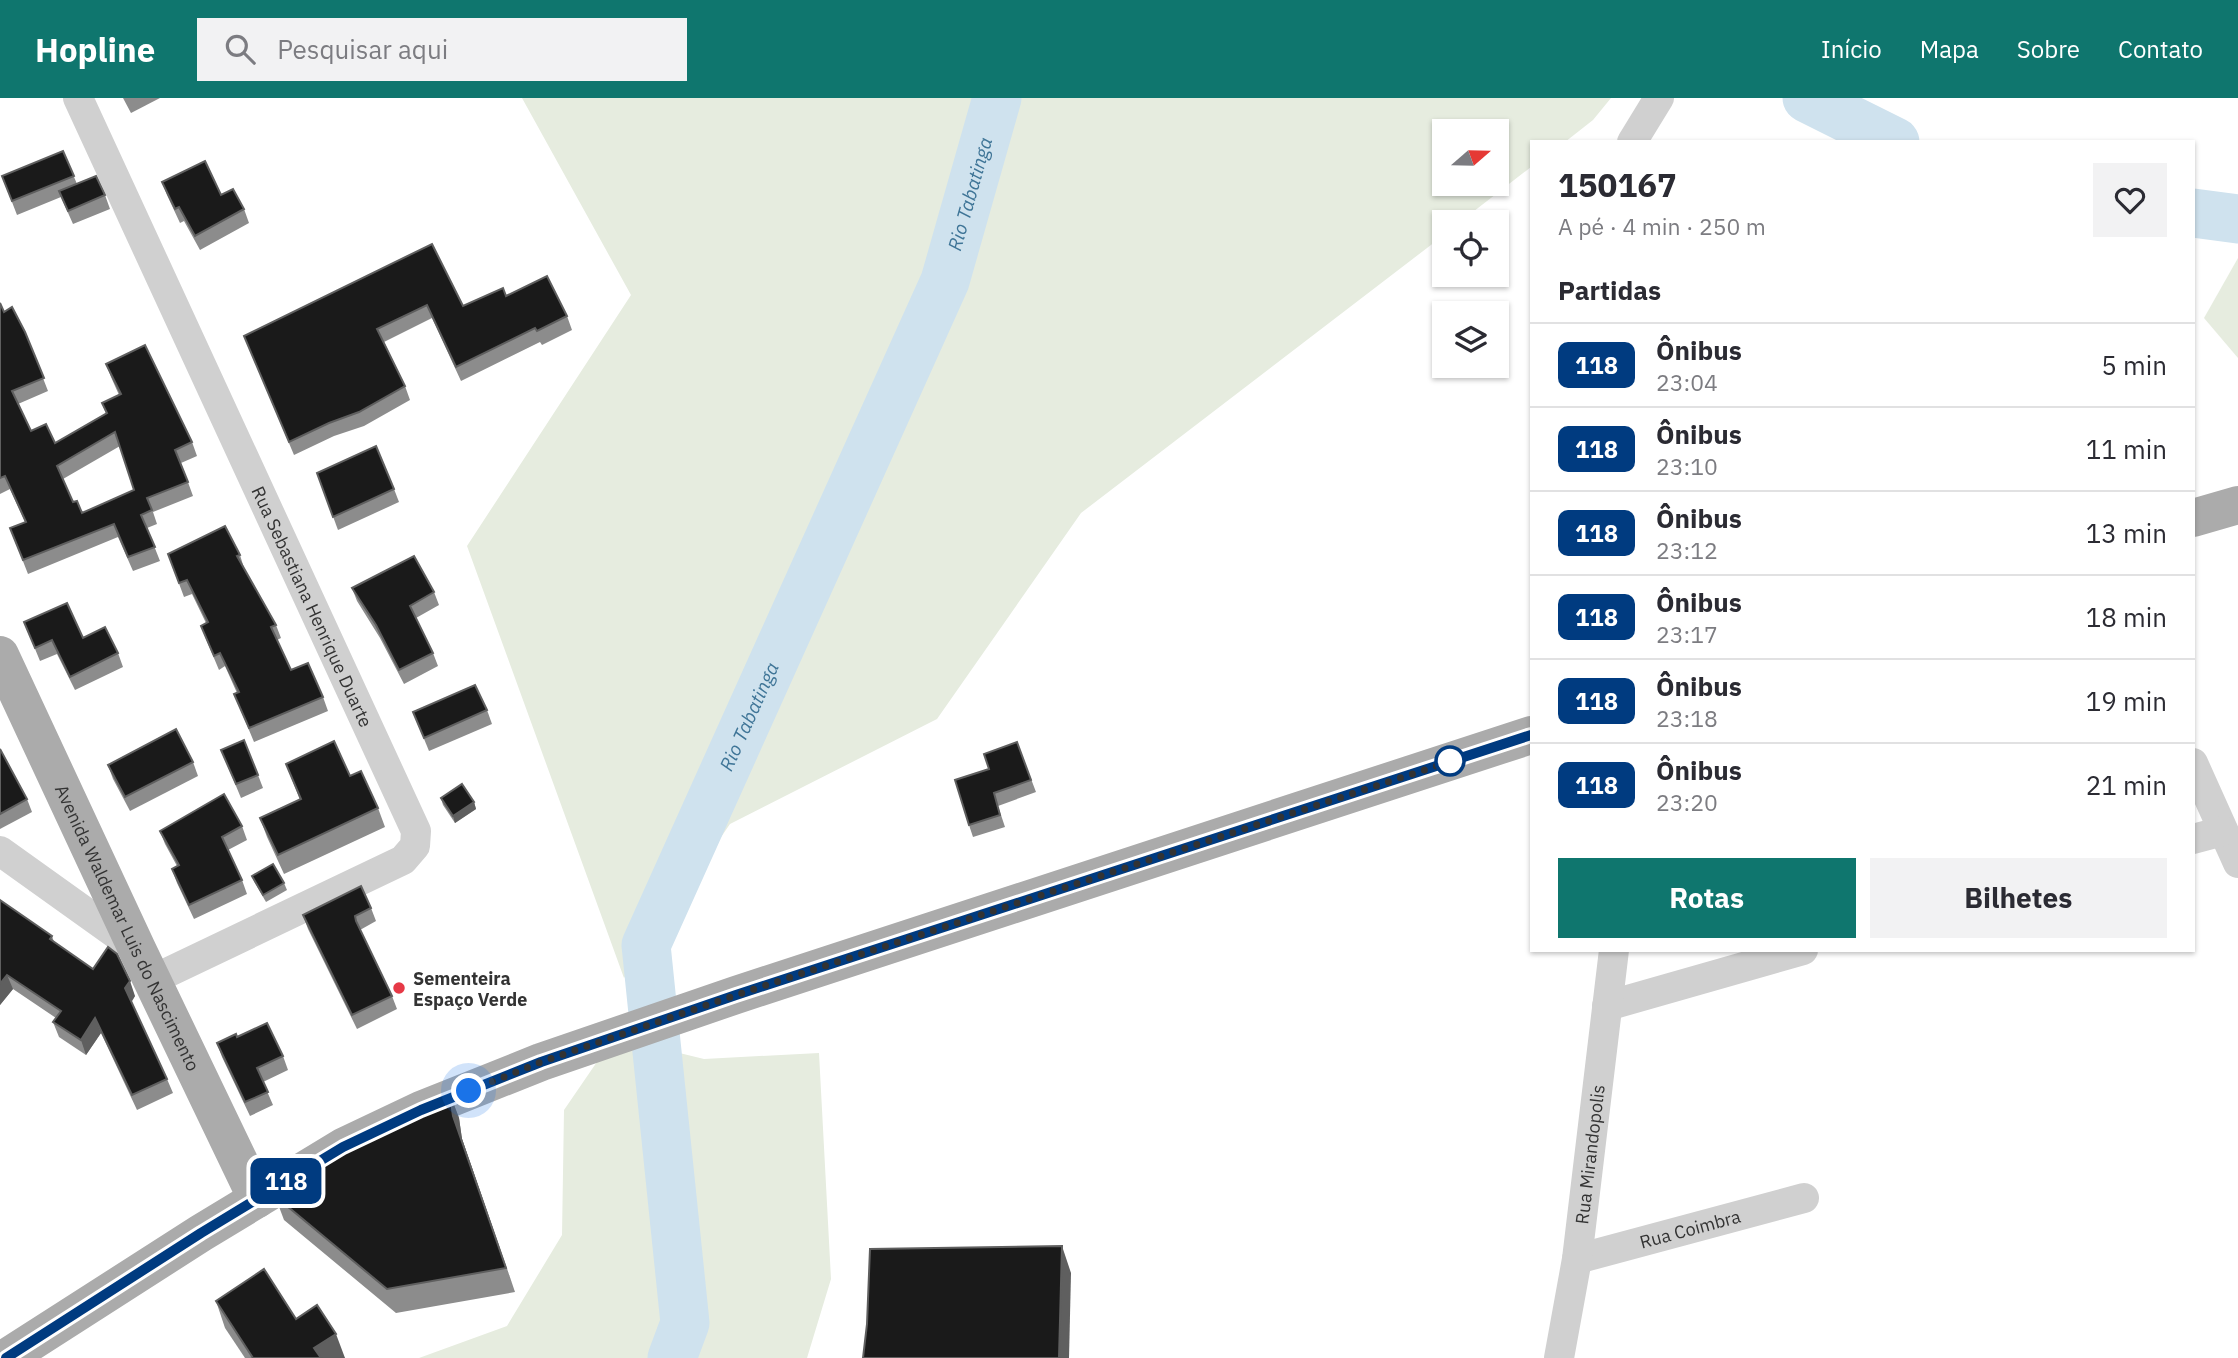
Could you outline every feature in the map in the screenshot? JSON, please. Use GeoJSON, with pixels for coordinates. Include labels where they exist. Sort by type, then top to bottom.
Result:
{"type":"FeatureCollection","features":[{"type":"Feature","properties":{"kind":"main road"},"geometry":{"type":"LineString","coordinates":[[2195,517],[2238,505]]}},
{"type":"Feature","properties":{"kind":"main road","name":"Avenida Waldemar Luis do Nascimento"},"geometry":{"type":"LineString","coordinates":[[0,655],[257,1199]]}},
{"type":"Feature","properties":{"kind":"main road"},"geometry":{"type":"LineString","coordinates":[[6,1358],[343,1147],[421,1110],[541,1062],[736,995],[1530,735]]}},
{"type":"Feature","properties":{"kind":"street","name":"Rua Sebastiana Henrique Duarte"},"geometry":{"type":"LineString","coordinates":[[78,98],[416,831],[415,846],[403,860],[144,964]]}},
{"type":"Feature","properties":{"kind":"street"},"geometry":{"type":"LineString","coordinates":[[1633,140],[1651,107],[1660,98]]}},
{"type":"Feature","properties":{"kind":"street"},"geometry":{"type":"LineString","coordinates":[[2195,768],[2238,863]]}},
{"type":"Feature","properties":{"kind":"street"},"geometry":{"type":"LineString","coordinates":[[2195,838],[2223,831]]}},
{"type":"Feature","properties":{"kind":"street"},"geometry":{"type":"LineString","coordinates":[[0,851],[144,964]]}},
{"type":"Feature","properties":{"kind":"street","name":"Rua Mirandopolis"},"geometry":{"type":"LineString","coordinates":[[1559,1358],[1577,1259],[1614,952]]}},
{"type":"Feature","properties":{"kind":"street"},"geometry":{"type":"LineString","coordinates":[[1607,1006],[1796,952]]}},
{"type":"Feature","properties":{"kind":"street","name":"Rua Coimbra"},"geometry":{"type":"LineString","coordinates":[[1577,1259],[1804,1198]]}},
{"type":"Feature","properties":{"kind":"shaded area"},"geometry":{"type":"Polygon","coordinates":[[[522,98],[1611,98],[1593,120],[1568,140],[1530,140],[1530,168],[1509,184],[1509,119],[1432,119],[1432,196],[1494,196],[1475,210],[1432,210],[1432,244],[1081,513],[937,719],[730,824],[624,978],[467,546],[631,295],[522,98]]]}},
{"type":"Feature","properties":{"kind":"shaded area"},"geometry":{"type":"Polygon","coordinates":[[[2238,258],[2238,358],[2204,318],[2238,258]]]}},
{"type":"Feature","properties":{"kind":"shaded area"},"geometry":{"type":"Polygon","coordinates":[[[614,1037],[704,1059],[819,1053],[831,1279],[807,1358],[419,1358],[507,1326],[562,1235],[564,1110],[614,1037]]]}},
{"type":"Feature","properties":{"kind":"building"},"geometry":{"type":"Polygon","coordinates":[[[63,151],[74,176],[12,201],[2,176],[63,151]]]}},
{"type":"Feature","properties":{"kind":"building"},"geometry":{"type":"Polygon","coordinates":[[[205,161],[221,195],[233,189],[244,209],[195,236],[179,207],[175,209],[162,182],[205,161]]]}},
{"type":"Feature","properties":{"kind":"building"},"geometry":{"type":"Polygon","coordinates":[[[96,176],[105,195],[68,211],[59,191],[96,176]]]}},
{"type":"Feature","properties":{"kind":"building"},"geometry":{"type":"Polygon","coordinates":[[[432,244],[463,306],[503,288],[506,296],[547,276],[567,316],[537,331],[535,328],[456,367],[427,305],[377,329],[405,386],[359,412],[289,442],[244,336],[432,244]]]}},
{"type":"Feature","properties":{"kind":"building"},"geometry":{"type":"Polygon","coordinates":[[[0,303],[4,312],[12,307],[44,378],[12,391],[31,431],[46,424],[55,443],[107,413],[102,403],[121,394],[106,364],[145,345],[192,442],[175,450],[188,482],[147,498],[152,510],[141,515],[155,547],[128,557],[114,524],[23,560],[10,528],[26,522],[5,476],[0,478],[0,303]],[[115,432],[57,466],[73,502],[77,501],[82,513],[134,490],[115,432]]]}},
{"type":"Feature","properties":{"kind":"building"},"geometry":{"type":"Polygon","coordinates":[[[376,446],[394,489],[333,517],[317,473],[376,446]]]}},
{"type":"Feature","properties":{"kind":"building"},"geometry":{"type":"Polygon","coordinates":[[[225,526],[240,555],[237,556],[276,625],[271,627],[291,670],[308,663],[323,697],[249,728],[234,694],[239,692],[220,653],[214,656],[201,626],[208,622],[187,580],[179,583],[168,554],[225,526]]]}},
{"type":"Feature","properties":{"kind":"building"},"geometry":{"type":"Polygon","coordinates":[[[414,556],[434,592],[410,606],[433,653],[399,670],[376,625],[352,588],[414,556]]]}},
{"type":"Feature","properties":{"kind":"building"},"geometry":{"type":"Polygon","coordinates":[[[67,603],[83,638],[105,627],[118,653],[70,677],[52,640],[35,648],[24,622],[67,603]]]}},
{"type":"Feature","properties":{"kind":"building"},"geometry":{"type":"Polygon","coordinates":[[[475,685],[487,710],[424,738],[413,712],[475,685]]]}},
{"type":"Feature","properties":{"kind":"building"},"geometry":{"type":"Polygon","coordinates":[[[176,729],[193,762],[125,797],[108,765],[176,729]]]}},
{"type":"Feature","properties":{"kind":"building"},"geometry":{"type":"Polygon","coordinates":[[[244,740],[258,775],[236,784],[221,750],[244,740]]]}},
{"type":"Feature","properties":{"kind":"building"},"geometry":{"type":"Polygon","coordinates":[[[334,741],[350,776],[361,771],[378,808],[278,855],[260,818],[301,799],[286,764],[334,741]]]}},
{"type":"Feature","properties":{"kind":"building"},"geometry":{"type":"Polygon","coordinates":[[[1017,742],[1031,780],[994,793],[1000,815],[969,825],[955,780],[989,769],[984,754],[1017,742]]]}},
{"type":"Feature","properties":{"kind":"building"},"geometry":{"type":"Polygon","coordinates":[[[0,749],[27,799],[0,814],[0,749]]]}},
{"type":"Feature","properties":{"kind":"building"},"geometry":{"type":"Polygon","coordinates":[[[462,784],[474,802],[453,816],[441,798],[462,784]]]}},
{"type":"Feature","properties":{"kind":"building"},"geometry":{"type":"Polygon","coordinates":[[[224,794],[242,826],[222,837],[242,880],[189,905],[172,869],[179,865],[160,831],[224,794]]]}},
{"type":"Feature","properties":{"kind":"building"},"geometry":{"type":"Polygon","coordinates":[[[273,864],[284,883],[263,895],[252,876],[273,864]]]}},
{"type":"Feature","properties":{"kind":"building"},"geometry":{"type":"Polygon","coordinates":[[[361,886],[371,908],[355,916],[356,921],[392,996],[352,1015],[303,915],[361,886]]]}},
{"type":"Feature","properties":{"kind":"building"},"geometry":{"type":"Polygon","coordinates":[[[0,900],[93,969],[108,947],[117,954],[130,981],[125,988],[167,1079],[132,1095],[95,1018],[81,1040],[53,1022],[61,1011],[7,975],[0,984],[0,900]]]}},
{"type":"Feature","properties":{"kind":"building"},"geometry":{"type":"Polygon","coordinates":[[[267,1023],[283,1056],[257,1068],[268,1092],[245,1102],[217,1043],[267,1023]]]}},
{"type":"Feature","properties":{"kind":"building"},"geometry":{"type":"Polygon","coordinates":[[[450,1094],[453,1116],[506,1268],[387,1289],[275,1196],[398,1117],[450,1094]]]}},
{"type":"Feature","properties":{"kind":"building"},"geometry":{"type":"Polygon","coordinates":[[[1062,1246],[1059,1358],[863,1358],[870,1249],[1062,1246]]]}},
{"type":"Feature","properties":{"kind":"building"},"geometry":{"type":"Polygon","coordinates":[[[264,1269],[296,1319],[317,1305],[336,1334],[314,1348],[321,1358],[253,1358],[216,1301],[264,1269]]]}},
{"type":"Feature","properties":{"kind":"waterway","name":"Rio Tabatinga"},"geometry":{"type":"LineString","coordinates":[[672,1358],[685,1323],[646,945],[945,281],[997,98]]}},
{"type":"Feature","properties":{"kind":"waterway","name":"Rio Tabatinga"},"geometry":{"type":"LineString","coordinates":[[1807,98],[1891,140]]}},
{"type":"Feature","properties":{"kind":"waterway","name":"Rio Tabatinga"},"geometry":{"type":"LineString","coordinates":[[2195,213],[2238,219]]}},
{"type":"Feature","properties":{"kind":"bus line","name":"118"},"geometry":{"type":"LineString","coordinates":[[6,1358],[201,1233],[343,1147],[421,1110],[541,1062],[736,995],[1530,735]]}},
{"type":"Feature","properties":{"kind":"place","name":"Sementeira Espaço Verde"},"geometry":{"type":"Point","coordinates":[399,988]}},
{"type":"Feature","properties":{"kind":"route"},"geometry":{"type":"LineString","coordinates":[[469,1091],[541,1062],[736,995],[1450,761]]}}]}
